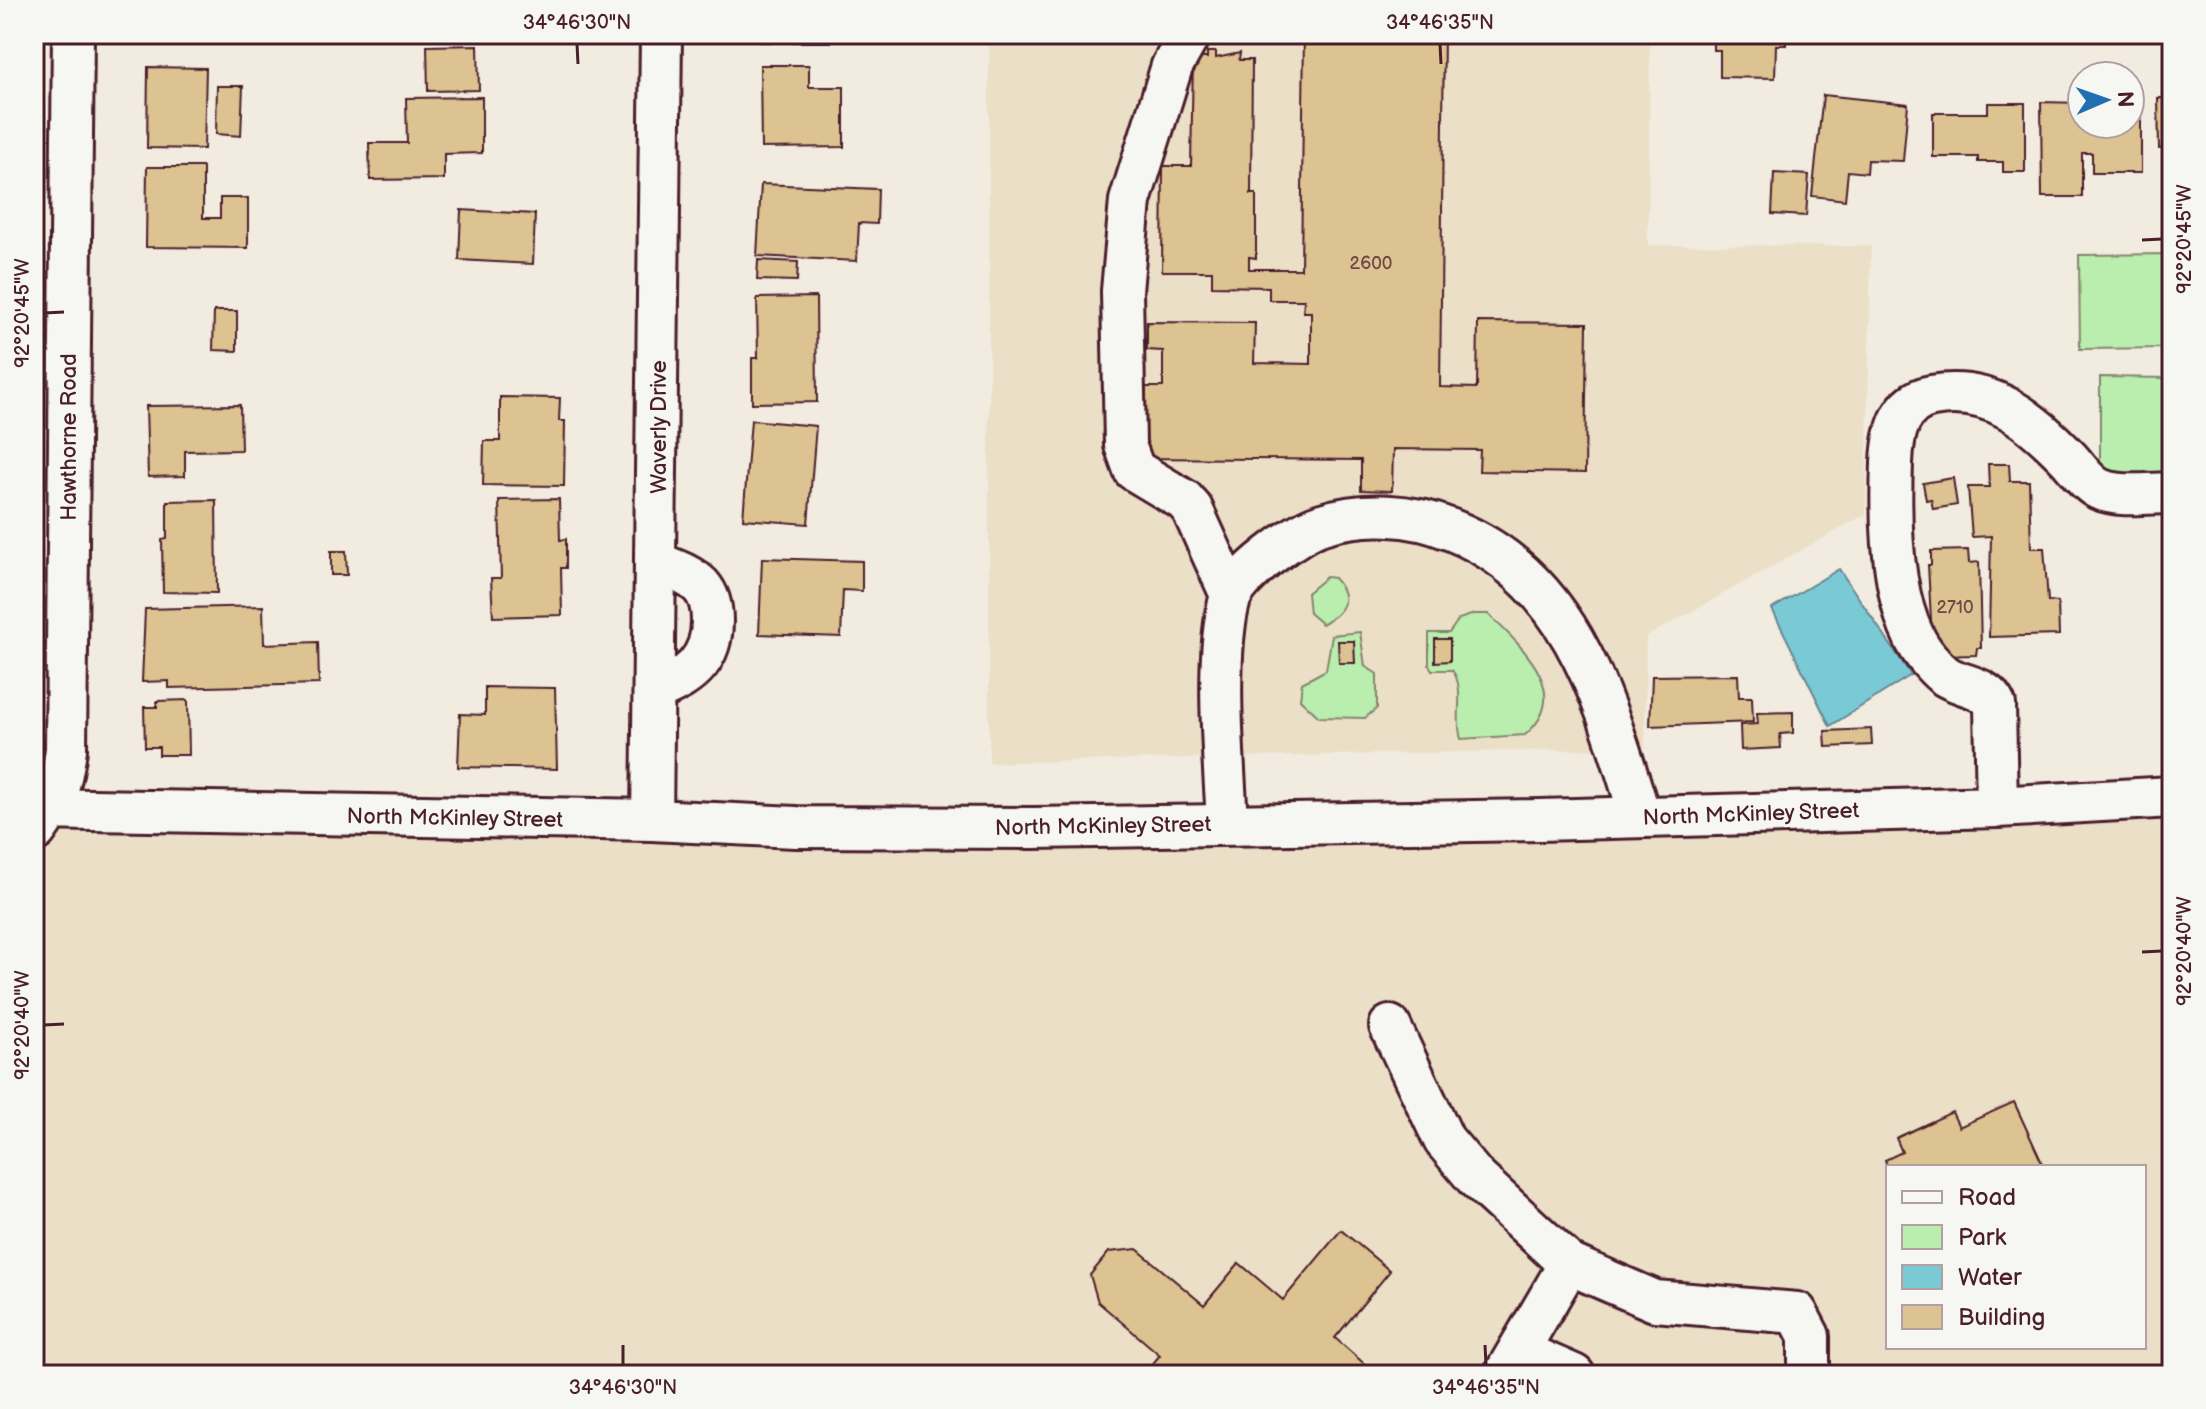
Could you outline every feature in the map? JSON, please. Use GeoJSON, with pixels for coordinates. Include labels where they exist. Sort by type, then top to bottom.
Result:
{"type":"FeatureCollection","features":[{"type":"Feature","properties":{"kind":"street","name":"Hawthorne Road"},"geometry":{"type":"LineString","coordinates":[[40,817],[62,780],[66,749],[73,34]]}},
{"type":"Feature","properties":{"kind":"street","name":"Waverly Drive"},"geometry":{"type":"LineString","coordinates":[[652,820],[661,34]]}},
{"type":"Feature","properties":{"kind":"street"},"geometry":{"type":"LineString","coordinates":[[1190,34],[1172,66],[1130,201],[1122,291],[1125,445],[1134,470],[1150,483],[1184,500],[1192,509],[1231,595],[1223,660],[1227,822]]}},
{"type":"Feature","properties":{"kind":"street"},"geometry":{"type":"LineString","coordinates":[[1997,807],[1995,705],[1986,693],[1944,675],[1914,638],[1905,611],[1894,545],[1891,493],[1895,435],[1901,417],[1915,402],[1929,396],[1993,401],[2010,407],[2028,420],[2097,488],[2123,493],[2172,493]]}},
{"type":"Feature","properties":{"kind":"street"},"geometry":{"type":"LineString","coordinates":[[1231,595],[1288,539],[1329,521],[1371,516],[1416,518],[1479,542],[1528,577],[1557,611],[1614,732],[1640,816]]}},
{"type":"Feature","properties":{"kind":"street"},"geometry":{"type":"LineString","coordinates":[[654,691],[680,682],[695,670],[710,645],[712,630],[710,601],[701,586],[681,572],[657,563]]}},
{"type":"Feature","properties":{"kind":"street","name":"North McKinley Street"},"geometry":{"type":"LineString","coordinates":[[40,817],[652,820],[796,827],[1034,828],[1997,807],[2172,797]]}},
{"type":"Feature","properties":{"kind":"street"},"geometry":{"type":"LineString","coordinates":[[1390,1026],[1444,1140],[1476,1178],[1569,1264],[1655,1301],[1797,1313],[1809,1336],[1809,1375]]}},
{"type":"Feature","properties":{"kind":"street"},"geometry":{"type":"LineString","coordinates":[[1569,1264],[1512,1363],[1574,1375]]}},
{"type":"Feature","properties":{"kind":"shaded area"},"geometry":{"type":"Polygon","coordinates":[[[989,34],[1650,34],[1648,245],[1871,246],[1866,514],[1646,637],[1645,748],[989,763],[989,34]]]}},
{"type":"Feature","properties":{"kind":"shaded area"},"geometry":{"type":"Polygon","coordinates":[[[2172,803],[2172,1375],[34,1375],[34,833],[157,813],[2172,803]]]}},
{"type":"Feature","properties":{"kind":"green space"},"geometry":{"type":"Polygon","coordinates":[[[2172,254],[2172,348],[2080,349],[2079,255],[2172,254]]]}},
{"type":"Feature","properties":{"kind":"green space"},"geometry":{"type":"Polygon","coordinates":[[[2100,377],[2172,378],[2172,472],[2100,475],[2100,377]]]}},
{"type":"Feature","properties":{"kind":"green space"},"geometry":{"type":"Polygon","coordinates":[[[1326,577],[1334,578],[1344,599],[1336,615],[1322,624],[1309,613],[1307,593],[1326,577]]]}},
{"type":"Feature","properties":{"kind":"green space"},"geometry":{"type":"Polygon","coordinates":[[[1488,614],[1515,640],[1538,671],[1544,687],[1545,703],[1539,719],[1525,735],[1461,739],[1456,677],[1452,670],[1432,670],[1429,665],[1429,633],[1449,633],[1459,619],[1488,614]]]}},
{"type":"Feature","properties":{"kind":"green space"},"geometry":{"type":"Polygon","coordinates":[[[1360,632],[1365,666],[1377,674],[1377,708],[1365,718],[1319,717],[1300,699],[1302,683],[1326,670],[1332,635],[1360,632]]]}},
{"type":"Feature","properties":{"kind":"water"},"geometry":{"type":"Polygon","coordinates":[[[1839,569],[1911,675],[1830,726],[1772,609],[1839,569]]]}},
{"type":"Feature","properties":{"kind":"building"},"geometry":{"type":"Polygon","coordinates":[[[761,34],[831,34],[831,42],[761,42],[761,34]]]}},
{"type":"Feature","properties":{"kind":"building"},"geometry":{"type":"Polygon","coordinates":[[[1304,34],[1444,34],[1440,387],[1477,388],[1478,322],[1587,323],[1585,473],[1479,471],[1480,450],[1393,449],[1392,491],[1361,490],[1361,460],[1144,458],[1146,387],[1163,387],[1163,351],[1147,350],[1147,322],[1255,323],[1254,363],[1311,364],[1311,312],[1303,312],[1304,300],[1269,300],[1269,287],[1212,286],[1212,271],[1162,271],[1163,166],[1191,166],[1193,58],[1207,58],[1207,52],[1216,52],[1216,58],[1240,53],[1239,60],[1252,60],[1251,194],[1256,194],[1256,258],[1249,257],[1249,269],[1301,269],[1304,34]]]}},
{"type":"Feature","properties":{"kind":"building"},"geometry":{"type":"Polygon","coordinates":[[[1713,34],[1786,34],[1786,45],[1776,45],[1775,78],[1720,77],[1720,50],[1713,50],[1713,34]]]}},
{"type":"Feature","properties":{"kind":"building"},"geometry":{"type":"Polygon","coordinates":[[[478,45],[479,90],[428,91],[427,46],[478,45]]]}},
{"type":"Feature","properties":{"kind":"building"},"geometry":{"type":"Polygon","coordinates":[[[760,65],[809,65],[809,87],[844,87],[844,147],[761,148],[760,65]]]}},
{"type":"Feature","properties":{"kind":"building"},"geometry":{"type":"Polygon","coordinates":[[[148,67],[206,68],[204,149],[147,148],[148,67]]]}},
{"type":"Feature","properties":{"kind":"building"},"geometry":{"type":"Polygon","coordinates":[[[217,86],[243,86],[241,136],[216,134],[217,86]]]}},
{"type":"Feature","properties":{"kind":"building"},"geometry":{"type":"Polygon","coordinates":[[[1823,95],[1908,104],[1903,161],[1868,160],[1867,173],[1848,171],[1845,200],[1812,196],[1823,95]]]}},
{"type":"Feature","properties":{"kind":"building"},"geometry":{"type":"Polygon","coordinates":[[[482,97],[482,153],[444,154],[444,179],[370,180],[369,143],[407,143],[406,98],[482,97]]]}},
{"type":"Feature","properties":{"kind":"building"},"geometry":{"type":"Polygon","coordinates":[[[2158,98],[2172,98],[2172,148],[2159,149],[2158,98]]]}},
{"type":"Feature","properties":{"kind":"building"},"geometry":{"type":"Polygon","coordinates":[[[2041,102],[2066,103],[2066,140],[2141,140],[2141,173],[2092,173],[2092,153],[2082,153],[2082,197],[2042,197],[2041,102]]]}},
{"type":"Feature","properties":{"kind":"building"},"geometry":{"type":"Polygon","coordinates":[[[1988,103],[2025,103],[2025,172],[2003,172],[2003,162],[1978,162],[1978,157],[1933,157],[1933,113],[1988,113],[1988,103]]]}},
{"type":"Feature","properties":{"kind":"building"},"geometry":{"type":"Polygon","coordinates":[[[147,167],[203,167],[203,218],[220,218],[220,198],[248,198],[248,248],[146,247],[147,167]]]}},
{"type":"Feature","properties":{"kind":"building"},"geometry":{"type":"Polygon","coordinates":[[[1774,173],[1809,175],[1806,216],[1772,214],[1774,173]]]}},
{"type":"Feature","properties":{"kind":"building"},"geometry":{"type":"Polygon","coordinates":[[[761,184],[878,189],[877,224],[859,223],[857,261],[757,256],[761,184]]]}},
{"type":"Feature","properties":{"kind":"building"},"geometry":{"type":"Polygon","coordinates":[[[461,210],[535,214],[533,264],[459,260],[461,210]]]}},
{"type":"Feature","properties":{"kind":"building"},"geometry":{"type":"Polygon","coordinates":[[[758,260],[798,262],[797,281],[757,280],[758,260]]]}},
{"type":"Feature","properties":{"kind":"building"},"geometry":{"type":"Polygon","coordinates":[[[816,297],[817,402],[752,403],[752,358],[758,358],[757,298],[816,297]]]}},
{"type":"Feature","properties":{"kind":"building"},"geometry":{"type":"Polygon","coordinates":[[[214,311],[237,311],[237,351],[213,350],[214,311]]]}},
{"type":"Feature","properties":{"kind":"building"},"geometry":{"type":"Polygon","coordinates":[[[500,397],[560,398],[559,421],[565,421],[564,486],[483,485],[484,441],[500,441],[500,397]]]}},
{"type":"Feature","properties":{"kind":"building"},"geometry":{"type":"Polygon","coordinates":[[[240,405],[241,450],[185,451],[185,476],[148,477],[146,406],[240,405]]]}},
{"type":"Feature","properties":{"kind":"building"},"geometry":{"type":"Polygon","coordinates":[[[751,420],[816,426],[808,524],[743,519],[751,420]]]}},
{"type":"Feature","properties":{"kind":"building"},"geometry":{"type":"Polygon","coordinates":[[[1988,464],[2009,464],[2010,481],[2029,481],[2031,548],[2044,548],[2048,601],[2058,602],[2059,635],[1989,637],[1991,536],[1972,537],[1968,487],[1989,487],[1988,464]]]}},
{"type":"Feature","properties":{"kind":"building"},"geometry":{"type":"Polygon","coordinates":[[[1953,478],[1957,505],[1933,509],[1931,499],[1926,500],[1923,483],[1953,478]]]}},
{"type":"Feature","properties":{"kind":"building"},"geometry":{"type":"Polygon","coordinates":[[[559,499],[560,540],[566,539],[566,568],[561,568],[562,615],[493,617],[491,578],[501,578],[499,500],[559,499]]]}},
{"type":"Feature","properties":{"kind":"building"},"geometry":{"type":"Polygon","coordinates":[[[216,500],[217,593],[163,592],[162,540],[167,539],[167,501],[216,500]]]}},
{"type":"Feature","properties":{"kind":"building"},"geometry":{"type":"Polygon","coordinates":[[[1968,550],[1969,563],[1979,562],[1981,648],[1977,648],[1976,655],[1933,656],[1928,565],[1931,565],[1931,551],[1968,550]]]}},
{"type":"Feature","properties":{"kind":"building"},"geometry":{"type":"Polygon","coordinates":[[[331,551],[346,551],[347,575],[331,575],[331,551]]]}},
{"type":"Feature","properties":{"kind":"building"},"geometry":{"type":"Polygon","coordinates":[[[762,558],[862,561],[862,591],[843,590],[841,637],[759,634],[762,558]]]}},
{"type":"Feature","properties":{"kind":"building"},"geometry":{"type":"Polygon","coordinates":[[[263,606],[264,644],[318,642],[319,684],[169,688],[169,681],[142,682],[145,609],[263,606]]]}},
{"type":"Feature","properties":{"kind":"building"},"geometry":{"type":"Polygon","coordinates":[[[1435,639],[1450,639],[1450,661],[1435,662],[1435,639]]]}},
{"type":"Feature","properties":{"kind":"building"},"geometry":{"type":"Polygon","coordinates":[[[1338,641],[1354,641],[1355,663],[1339,663],[1338,641]]]}},
{"type":"Feature","properties":{"kind":"building"},"geometry":{"type":"Polygon","coordinates":[[[1738,675],[1739,697],[1752,697],[1753,722],[1650,726],[1652,676],[1738,675]]]}},
{"type":"Feature","properties":{"kind":"building"},"geometry":{"type":"Polygon","coordinates":[[[485,687],[555,688],[557,769],[458,767],[460,714],[485,715],[485,687]]]}},
{"type":"Feature","properties":{"kind":"building"},"geometry":{"type":"Polygon","coordinates":[[[188,700],[189,755],[159,755],[159,747],[145,747],[144,707],[157,707],[157,701],[188,700]]]}},
{"type":"Feature","properties":{"kind":"building"},"geometry":{"type":"Polygon","coordinates":[[[1793,712],[1793,733],[1780,734],[1781,748],[1741,750],[1740,725],[1758,724],[1757,713],[1793,712]]]}},
{"type":"Feature","properties":{"kind":"building"},"geometry":{"type":"Polygon","coordinates":[[[1871,729],[1872,745],[1826,747],[1825,731],[1871,729]]]}},
{"type":"Feature","properties":{"kind":"building"},"geometry":{"type":"Polygon","coordinates":[[[2014,1102],[2043,1165],[1887,1165],[1885,1160],[1902,1152],[1896,1138],[1952,1112],[1959,1127],[2014,1102]]]}},
{"type":"Feature","properties":{"kind":"building"},"geometry":{"type":"Polygon","coordinates":[[[1341,1230],[1390,1271],[1335,1338],[1377,1375],[1143,1375],[1160,1355],[1098,1302],[1090,1275],[1109,1252],[1137,1249],[1204,1305],[1239,1263],[1283,1300],[1341,1230]]]}}]}
